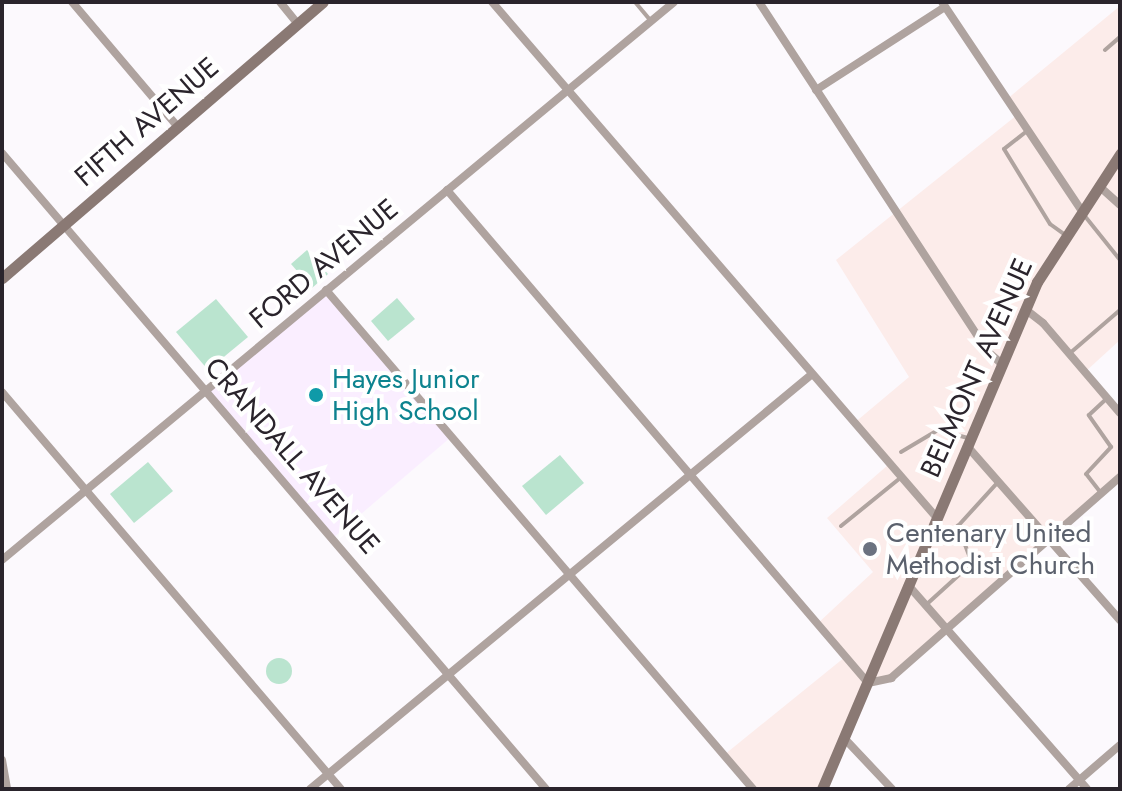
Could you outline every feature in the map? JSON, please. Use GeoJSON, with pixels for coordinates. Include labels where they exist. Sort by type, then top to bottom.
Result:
{"type":"FeatureCollection","features":[{"type":"Feature","properties":{"kind":"main road","name":"FIFTH AVENUE"},"geometry":{"type":"LineString","coordinates":[[2,278],[323,2]]}},
{"type":"Feature","properties":{"kind":"main road","name":"BELMONT AVENUE"},"geometry":{"type":"LineString","coordinates":[[822,789],[1025,309],[1066,236],[1120,154]]}},
{"type":"Feature","properties":{"kind":"street"},"geometry":{"type":"LineString","coordinates":[[72,2],[178,127]]}},
{"type":"Feature","properties":{"kind":"street"},"geometry":{"type":"LineString","coordinates":[[280,2],[298,24]]}},
{"type":"Feature","properties":{"kind":"street"},"geometry":{"type":"LineString","coordinates":[[492,2],[899,479],[937,518]]}},
{"type":"Feature","properties":{"kind":"street","name":"FORD AVENUE"},"geometry":{"type":"LineString","coordinates":[[2,560],[674,2]]}},
{"type":"Feature","properties":{"kind":"street"},"geometry":{"type":"LineString","coordinates":[[759,2],[987,351],[1002,364]]}},
{"type":"Feature","properties":{"kind":"street"},"geometry":{"type":"LineString","coordinates":[[816,90],[944,4],[1082,211]]}},
{"type":"Feature","properties":{"kind":"street","name":"CRANDALL AVENUE"},"geometry":{"type":"LineString","coordinates":[[2,153],[546,789]]}},
{"type":"Feature","properties":{"kind":"street"},"geometry":{"type":"LineString","coordinates":[[1099,186],[1120,205]]}},
{"type":"Feature","properties":{"kind":"street"},"geometry":{"type":"LineString","coordinates":[[447,190],[868,683],[891,678],[1120,477]]}},
{"type":"Feature","properties":{"kind":"street"},"geometry":{"type":"LineString","coordinates":[[326,290],[753,789]]}},
{"type":"Feature","properties":{"kind":"street"},"geometry":{"type":"LineString","coordinates":[[1025,309],[1120,413]]}},
{"type":"Feature","properties":{"kind":"street"},"geometry":{"type":"LineString","coordinates":[[310,789],[811,375]]}},
{"type":"Feature","properties":{"kind":"street"},"geometry":{"type":"LineString","coordinates":[[2,392],[341,789]]}},
{"type":"Feature","properties":{"kind":"street"},"geometry":{"type":"LineString","coordinates":[[968,443],[1120,620]]}},
{"type":"Feature","properties":{"kind":"street"},"geometry":{"type":"LineString","coordinates":[[908,585],[948,626],[1087,789]]}},
{"type":"Feature","properties":{"kind":"street"},"geometry":{"type":"LineString","coordinates":[[844,738],[892,789]]}},
{"type":"Feature","properties":{"kind":"street"},"geometry":{"type":"LineString","coordinates":[[1069,789],[1120,745]]}},
{"type":"Feature","properties":{"kind":"street"},"geometry":{"type":"LineString","coordinates":[[2,760],[7,789]]}},
{"type":"Feature","properties":{"kind":"lane"},"geometry":{"type":"LineString","coordinates":[[635,2],[651,21]]}},
{"type":"Feature","properties":{"kind":"lane"},"geometry":{"type":"LineString","coordinates":[[1105,50],[1120,37]]}},
{"type":"Feature","properties":{"kind":"lane"},"geometry":{"type":"LineString","coordinates":[[1028,131],[1004,149],[1050,224],[1066,236]]}},
{"type":"Feature","properties":{"kind":"lane"},"geometry":{"type":"LineString","coordinates":[[1082,211],[1120,260]]}},
{"type":"Feature","properties":{"kind":"lane"},"geometry":{"type":"LineString","coordinates":[[1069,354],[1120,310]]}},
{"type":"Feature","properties":{"kind":"lane"},"geometry":{"type":"LineString","coordinates":[[1101,493],[1086,474],[1111,447],[1089,415],[1107,398]]}},
{"type":"Feature","properties":{"kind":"lane"},"geometry":{"type":"LineString","coordinates":[[901,452],[938,430],[968,443]]}},
{"type":"Feature","properties":{"kind":"lane"},"geometry":{"type":"LineString","coordinates":[[841,526],[899,479]]}},
{"type":"Feature","properties":{"kind":"lane"},"geometry":{"type":"LineString","coordinates":[[927,604],[972,563],[958,526],[1000,480]]}},
{"type":"Feature","properties":{"kind":"shaded area"},"geometry":{"type":"Polygon","coordinates":[[[1120,6],[1120,340],[1085,372],[1120,413],[1120,477],[891,678],[868,683],[822,789],[753,789],[724,755],[845,657],[817,624],[873,572],[827,518],[888,465],[853,424],[909,377],[836,260],[1017,115],[1007,99],[1120,6]]]}},
{"type":"Feature","properties":{"kind":"shaded area"},"geometry":{"type":"Polygon","coordinates":[[[326,290],[451,437],[333,538],[206,390],[326,290]]]}},
{"type":"Feature","properties":{"kind":"green space"},"geometry":{"type":"Polygon","coordinates":[[[307,250],[328,274],[312,288],[291,264],[307,250]]]}},
{"type":"Feature","properties":{"kind":"green space"},"geometry":{"type":"Polygon","coordinates":[[[397,298],[415,319],[388,341],[371,321],[397,298]]]}},
{"type":"Feature","properties":{"kind":"green space"},"geometry":{"type":"Polygon","coordinates":[[[216,299],[248,337],[208,370],[176,332],[216,299]]]}},
{"type":"Feature","properties":{"kind":"green space"},"geometry":{"type":"Polygon","coordinates":[[[560,455],[584,483],[546,515],[522,486],[560,455]]]}},
{"type":"Feature","properties":{"kind":"green space"},"geometry":{"type":"Polygon","coordinates":[[[148,462],[173,491],[134,523],[110,494],[148,462]]]}},
{"type":"Feature","properties":{"kind":"green space"},"geometry":{"type":"Polygon","coordinates":[[[279,658],[288,662],[292,671],[288,680],[279,684],[270,680],[266,671],[270,662],[279,658]]]}},
{"type":"Feature","properties":{"kind":"place","name":"Hayes Junior High School"},"geometry":{"type":"Point","coordinates":[316,395]}},
{"type":"Feature","properties":{"kind":"place","name":"Centenary United Methodist Church"},"geometry":{"type":"Point","coordinates":[870,549]}}]}
